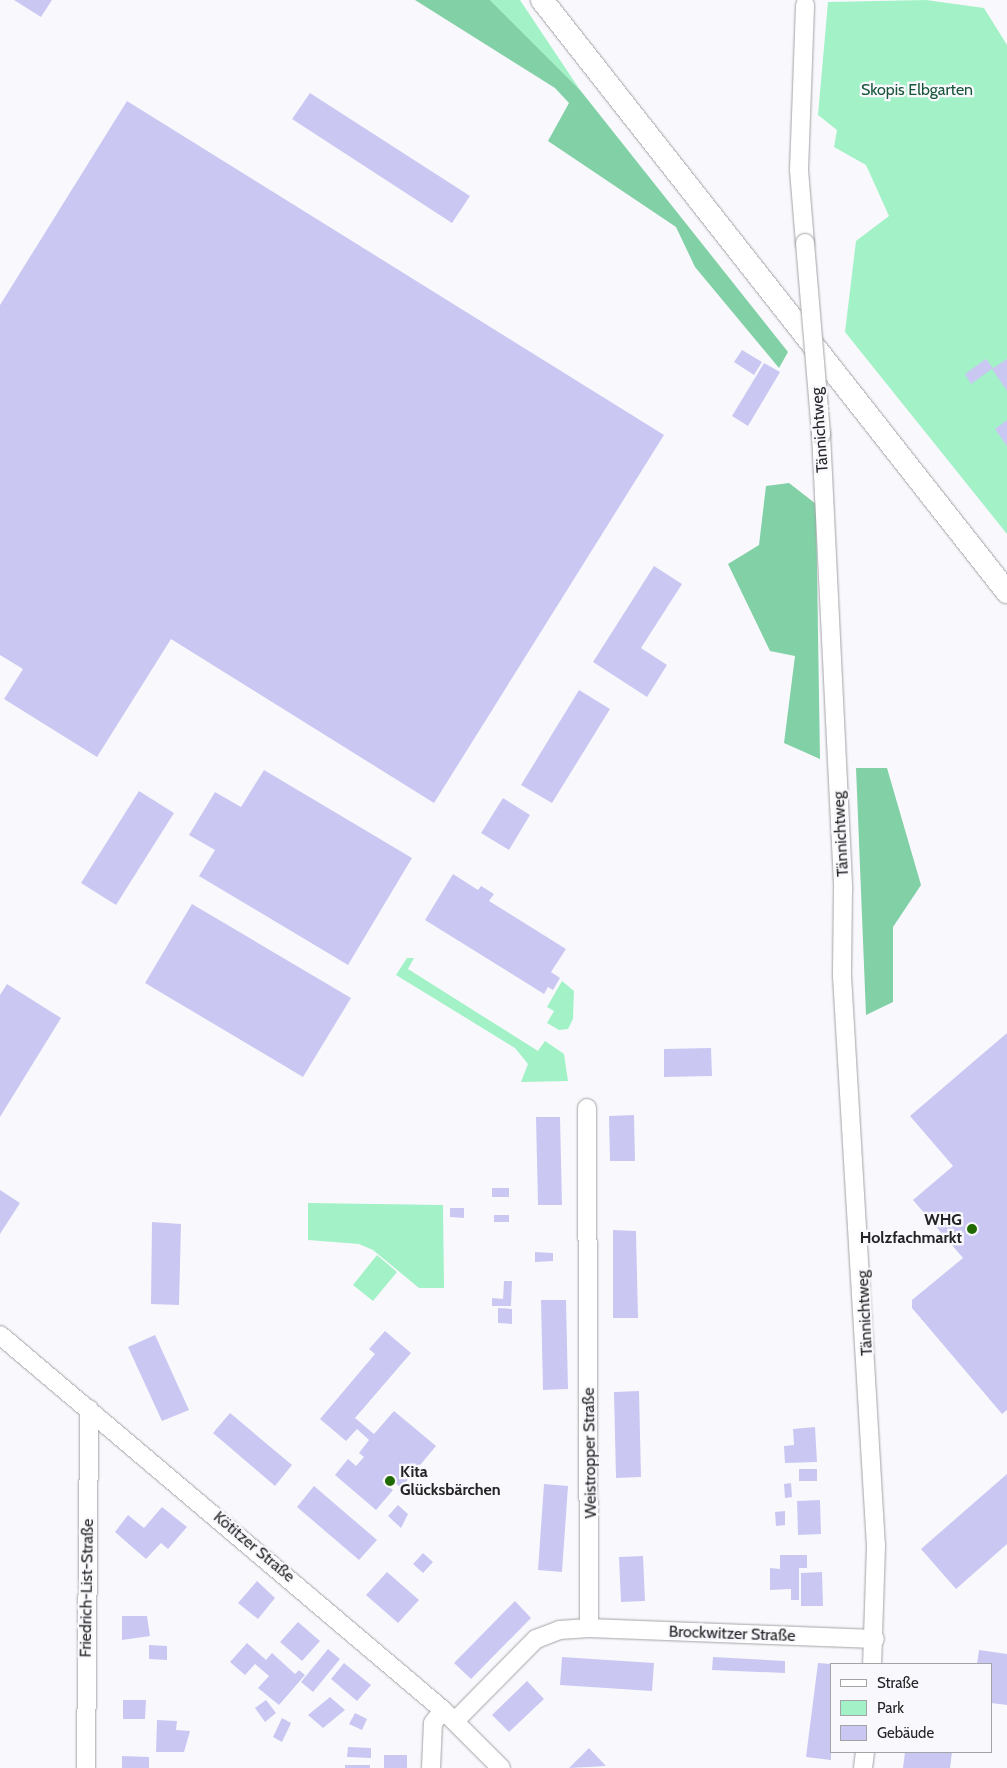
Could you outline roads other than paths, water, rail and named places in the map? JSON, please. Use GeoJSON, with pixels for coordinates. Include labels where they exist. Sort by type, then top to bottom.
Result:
{"type":"FeatureCollection","features":[{"type":"Feature","properties":{"kind":"main road"},"geometry":{"type":"LineString","coordinates":[[542,0],[1007,592]]}},
{"type":"Feature","properties":{"kind":"street","name":"Tännichtweg"},"geometry":{"type":"LineString","coordinates":[[805,4],[799,170],[821,434],[843,889],[842,976],[876,1546],[875,1639],[872,1663]]}},
{"type":"Feature","properties":{"kind":"street","name":"Weistropper Straße"},"geometry":{"type":"LineString","coordinates":[[587,1108],[589,1628]]}},
{"type":"Feature","properties":{"kind":"street","name":"Kötitzer Straße"},"geometry":{"type":"LineString","coordinates":[[0,1335],[449,1715],[501,1768]]}},
{"type":"Feature","properties":{"kind":"street","name":"Friedrich-List-Straße"},"geometry":{"type":"LineString","coordinates":[[86,1768],[89,1409]]}},
{"type":"Feature","properties":{"kind":"street","name":"Brockwitzer Straße"},"geometry":{"type":"LineString","coordinates":[[589,1628],[875,1639]]}},
{"type":"Feature","properties":{"kind":"street"},"geometry":{"type":"LineString","coordinates":[[431,1768],[433,1723],[449,1715],[536,1639],[559,1630],[589,1628]]}},
{"type":"Feature","properties":{"kind":"street"},"geometry":{"type":"LineString","coordinates":[[863,1768],[865,1753]]}},
{"type":"Feature","properties":{"kind":"place","name":"WHG Holzfachmarkt"},"geometry":{"type":"Point","coordinates":[972,1229]}},
{"type":"Feature","properties":{"kind":"place","name":"Kita Glücksbärchen"},"geometry":{"type":"Point","coordinates":[390,1481]}},
{"type":"Feature","properties":{"kind":"park label","name":"Skopis Elbgarten"},"geometry":{"type":"Point","coordinates":[917,90]}}]}
